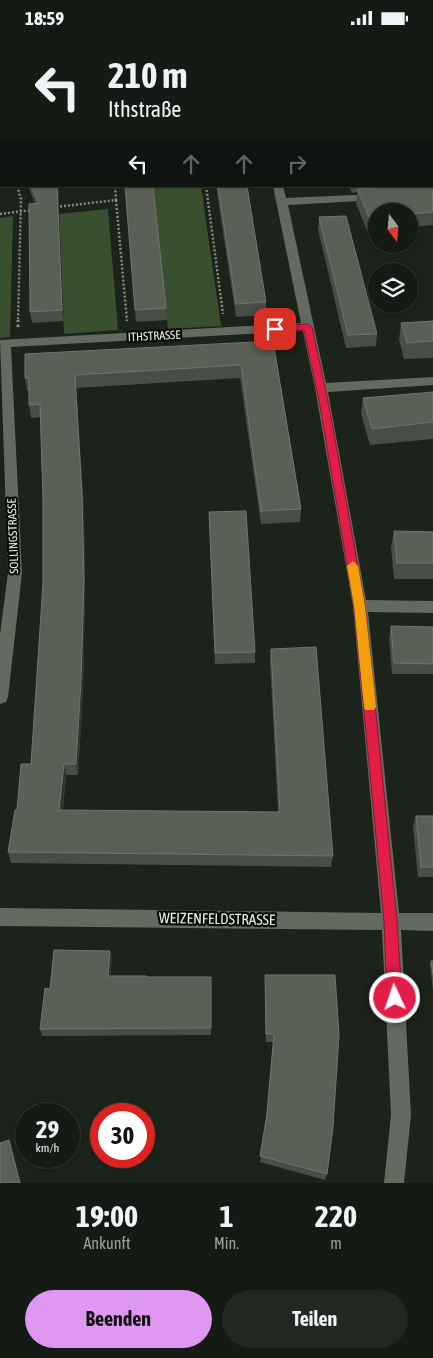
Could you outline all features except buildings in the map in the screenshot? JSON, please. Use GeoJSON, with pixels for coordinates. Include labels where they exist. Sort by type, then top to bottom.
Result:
{"type":"FeatureCollection","features":[{"type":"Feature","properties":{"kind":"street"},"geometry":{"type":"LineString","coordinates":[[278,187],[321,388],[360,606],[391,921],[401,1115],[394,1183]]}},
{"type":"Feature","properties":{"kind":"street"},"geometry":{"type":"LineString","coordinates":[[281,202],[388,196]]}},
{"type":"Feature","properties":{"kind":"street","name":"ITHSTRASSE"},"geometry":{"type":"LineString","coordinates":[[8,344],[308,327]]}},
{"type":"Feature","properties":{"kind":"street","name":"SOLLINGSTRASSE"},"geometry":{"type":"LineString","coordinates":[[0,697],[15,573],[8,344]]}},
{"type":"Feature","properties":{"kind":"street"},"geometry":{"type":"LineString","coordinates":[[321,388],[433,381]]}},
{"type":"Feature","properties":{"kind":"street"},"geometry":{"type":"LineString","coordinates":[[360,606],[433,607]]}},
{"type":"Feature","properties":{"kind":"street","name":"WEIZENFELDSTRASSE"},"geometry":{"type":"LineString","coordinates":[[0,917],[433,922]]}},
{"type":"Feature","properties":{"kind":"path"},"geometry":{"type":"LineString","coordinates":[[8,344],[21,199],[17,187]]}},
{"type":"Feature","properties":{"kind":"path"},"geometry":{"type":"LineString","coordinates":[[116,187],[128,337]]}},
{"type":"Feature","properties":{"kind":"path"},"geometry":{"type":"LineString","coordinates":[[206,187],[226,332]]}},
{"type":"Feature","properties":{"kind":"path"},"geometry":{"type":"LineString","coordinates":[[49,208],[116,200]]}},
{"type":"Feature","properties":{"kind":"path"},"geometry":{"type":"LineString","coordinates":[[0,214],[39,209]]}},
{"type":"Feature","properties":{"kind":"green space"},"geometry":{"type":"Polygon","coordinates":[[[153,187],[201,187],[221,326],[168,329],[153,187]]]}},
{"type":"Feature","properties":{"kind":"green space"},"geometry":{"type":"Polygon","coordinates":[[[108,209],[118,330],[64,334],[59,214],[108,209]]]}},
{"type":"Feature","properties":{"kind":"green space"},"geometry":{"type":"Polygon","coordinates":[[[13,216],[10,337],[0,338],[0,218],[13,216]]]}},
{"type":"Feature","properties":{"kind":"slow traffic"},"geometry":{"type":"LineString","coordinates":[[353,566],[360,606],[370,707]]}},
{"type":"Feature","properties":{"kind":"route"},"geometry":{"type":"LineString","coordinates":[[275,329],[308,327],[321,388],[360,606],[391,921],[395,998]]}}]}
